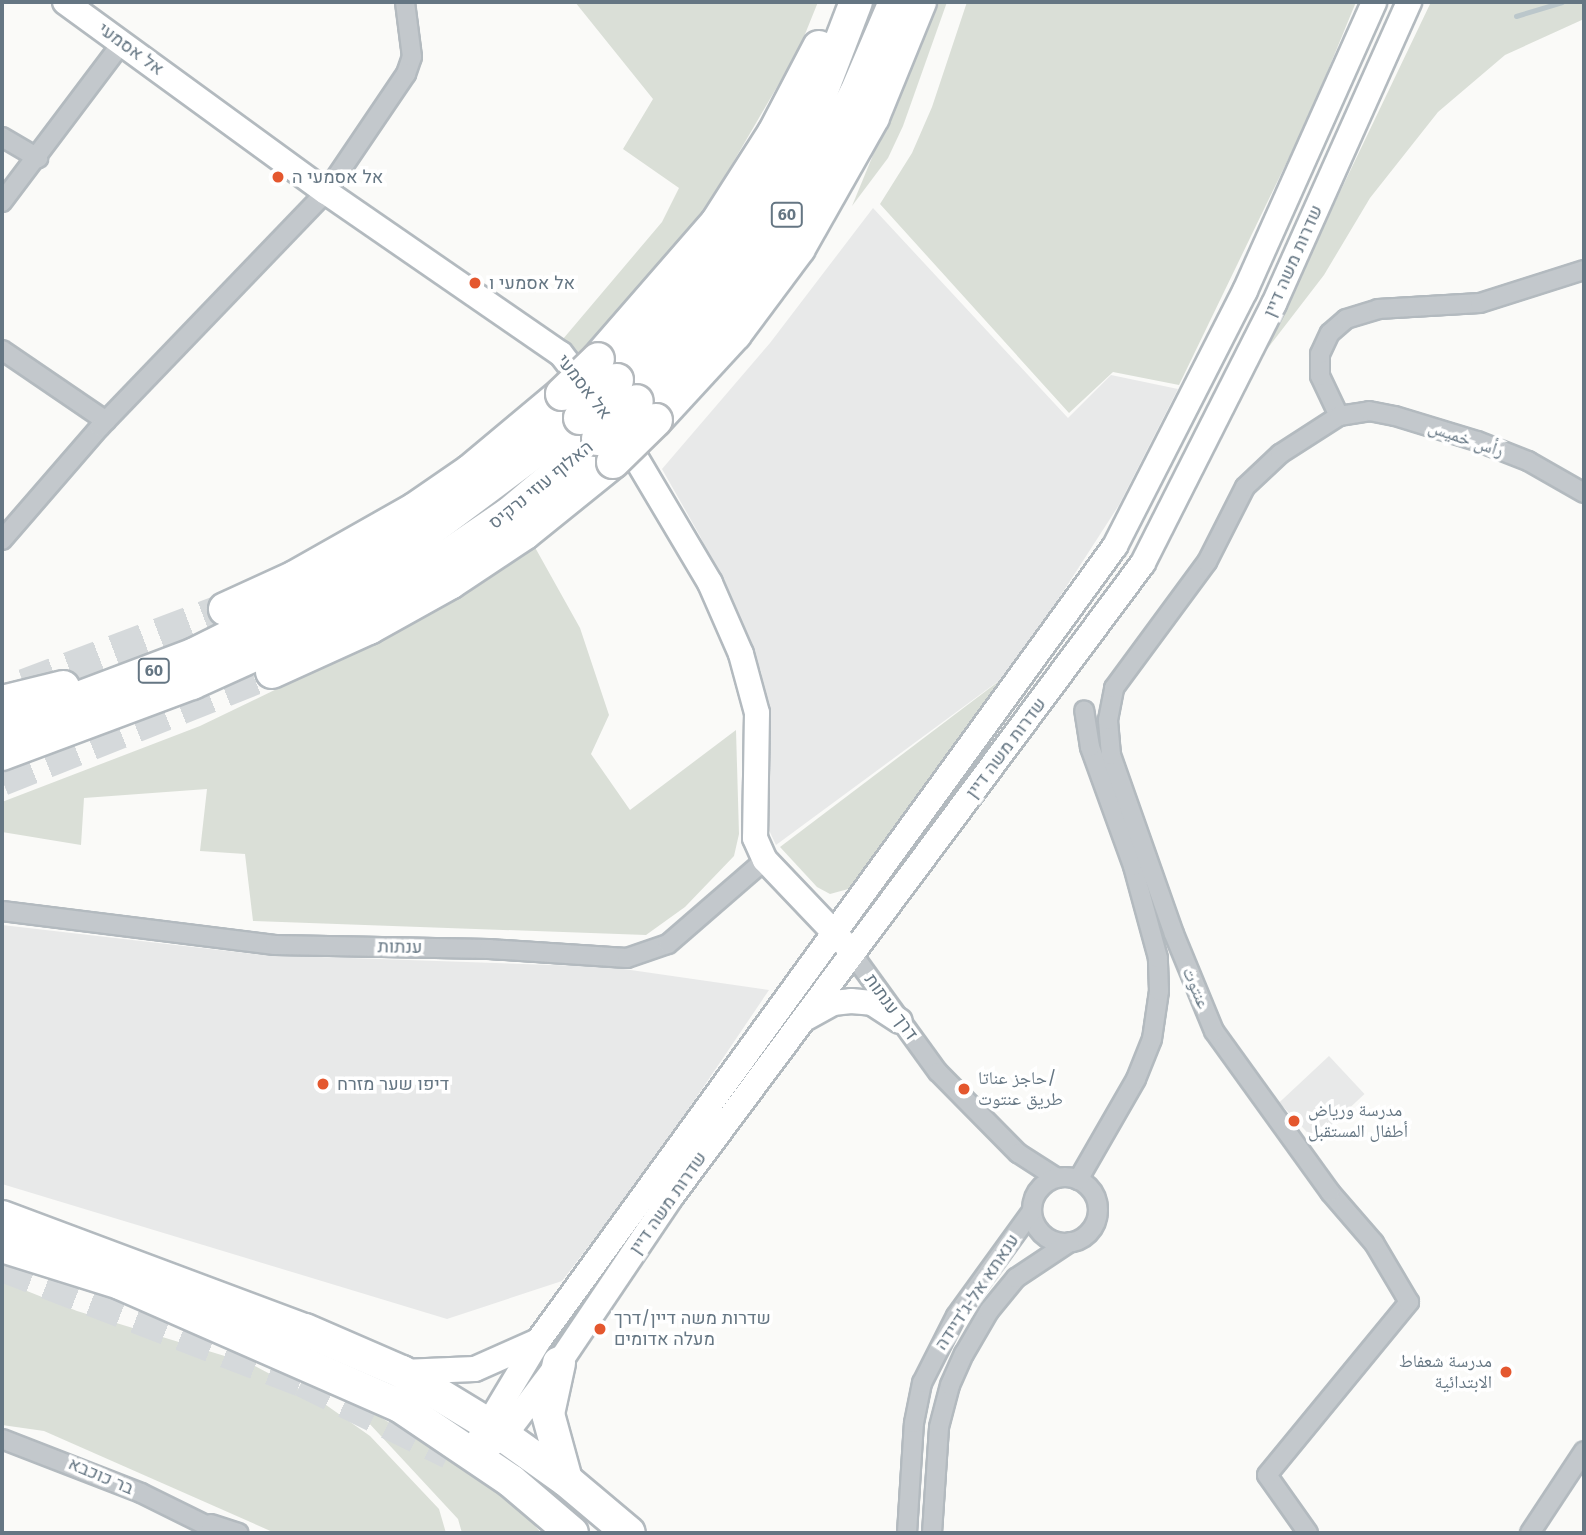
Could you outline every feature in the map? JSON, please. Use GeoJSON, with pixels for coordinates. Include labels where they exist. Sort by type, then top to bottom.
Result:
{"type":"FeatureCollection","features":[{"type":"Feature","properties":{"kind":"highway"},"geometry":{"type":"LineString","coordinates":[[627,390],[684,264],[745,181],[800,87],[841,2]]}},
{"type":"Feature","properties":{"kind":"highway","name":"האלוף עוזי נרקיס"},"geometry":{"type":"LineString","coordinates":[[627,390],[761,205],[816,106],[856,2]]}},
{"type":"Feature","properties":{"kind":"highway","name":"האלוף עוזי נרקיס"},"geometry":{"type":"LineString","coordinates":[[2,754],[231,667],[444,558],[510,513],[588,428],[740,280],[803,191],[856,93],[895,2]]}},
{"type":"Feature","properties":{"kind":"highway"},"geometry":{"type":"LineString","coordinates":[[272,672],[369,628],[450,583],[525,533],[588,428],[627,390],[735,334],[799,248],[873,117],[920,2]]}},
{"type":"Feature","properties":{"kind":"highway"},"geometry":{"type":"LineString","coordinates":[[225,610],[344,551],[415,509],[500,448],[588,428]]}},
{"type":"Feature","properties":{"kind":"highway","name":"האלוף עוזי נרקיס"},"geometry":{"type":"LineString","coordinates":[[2,727],[195,654],[301,601],[427,533],[588,428]]}},
{"type":"Feature","properties":{"kind":"highway"},"geometry":{"type":"LineString","coordinates":[[2,702],[139,670],[301,601]]}},
{"type":"Feature","properties":{"kind":"highway"},"geometry":{"type":"LineString","coordinates":[[2,767],[231,667]]}},
{"type":"Feature","properties":{"kind":"highway"},"geometry":{"type":"LineString","coordinates":[[2,1217],[305,1330],[402,1372],[495,1429],[566,1480],[629,1533]]}},
{"type":"Feature","properties":{"kind":"highway"},"geometry":{"type":"LineString","coordinates":[[2,1246],[120,1283],[400,1406],[474,1455],[572,1533]]}},
{"type":"Feature","properties":{"kind":"highway"},"geometry":{"type":"LineString","coordinates":[[559,1363],[548,1414],[566,1480]]}},
{"type":"Feature","properties":{"kind":"street","name":"אל אסמעי"},"geometry":{"type":"LineString","coordinates":[[65,2],[326,192],[561,354],[640,460],[710,583],[745,664],[758,725],[754,831],[765,860]]}},
{"type":"Feature","properties":{"kind":"street"},"geometry":{"type":"LineString","coordinates":[[2,540],[106,421],[326,192],[406,74],[412,57],[404,2]]}},
{"type":"Feature","properties":{"kind":"street","name":"שדרות משה דיין"},"geometry":{"type":"LineString","coordinates":[[495,1429],[539,1340],[1072,610],[1138,507],[1245,290],[1374,2]]}},
{"type":"Feature","properties":{"kind":"street","name":"שדרות משה דיין"},"geometry":{"type":"LineString","coordinates":[[495,1429],[559,1363],[671,1197],[851,952],[1122,592],[1166,523],[1274,304],[1409,2]]}},
{"type":"Feature","properties":{"kind":"street"},"geometry":{"type":"LineString","coordinates":[[2,202],[38,158],[122,43]]}},
{"type":"Feature","properties":{"kind":"street"},"geometry":{"type":"LineString","coordinates":[[2,137],[38,158]]}},
{"type":"Feature","properties":{"kind":"street"},"geometry":{"type":"LineString","coordinates":[[1339,416],[1320,376],[1320,354],[1330,333],[1346,319],[1378,309],[1480,303],[1584,270]]}},
{"type":"Feature","properties":{"kind":"street"},"geometry":{"type":"LineString","coordinates":[[2,350],[106,421]]}},
{"type":"Feature","properties":{"kind":"street","name":"رأس خميس"},"geometry":{"type":"LineString","coordinates":[[1339,416],[1369,411],[1395,415],[1477,441],[1528,461],[1584,493]]}},
{"type":"Feature","properties":{"kind":"street","name":"عنتوت"},"geometry":{"type":"LineString","coordinates":[[1308,1533],[1268,1475],[1409,1301],[1374,1243],[1330,1192],[1214,1031],[1133,822],[1111,755],[1108,720],[1114,688],[1207,562],[1245,487],[1280,454],[1339,416]]}},
{"type":"Feature","properties":{"kind":"street"},"geometry":{"type":"LineString","coordinates":[[1078,1180],[1136,1079],[1152,1039],[1159,991],[1158,958],[1133,866],[1090,747],[1084,710]]}},
{"type":"Feature","properties":{"kind":"street","name":"דרך ענתות"},"geometry":{"type":"LineString","coordinates":[[765,860],[836,931],[937,1072],[1018,1153],[1057,1178]]}},
{"type":"Feature","properties":{"kind":"street","name":"ענתות"},"geometry":{"type":"LineString","coordinates":[[2,911],[261,944],[489,949],[627,958],[668,944],[765,860]]}},
{"type":"Feature","properties":{"kind":"street"},"geometry":{"type":"LineString","coordinates":[[803,1020],[833,1003],[850,1001],[872,1003],[901,1021]]}},
{"type":"Feature","properties":{"kind":"street","name":"דרך ענתות"},"geometry":{"type":"LineString","coordinates":[[1018,1153],[1033,1205]]}},
{"type":"Feature","properties":{"kind":"street"},"geometry":{"type":"LineString","coordinates":[[1057,1178],[1078,1180],[1093,1194],[1097,1214],[1088,1233],[1070,1242],[1048,1239],[1034,1222],[1033,1205],[1039,1189],[1057,1178]]}},
{"type":"Feature","properties":{"kind":"street","name":"ענאתא אל-ג'דיידה"},"geometry":{"type":"LineString","coordinates":[[904,1533],[914,1423],[935,1351],[1033,1205]]}},
{"type":"Feature","properties":{"kind":"street","name":"ענאתא אל-ג'דיידה"},"geometry":{"type":"LineString","coordinates":[[921,1533],[939,1427],[950,1385],[989,1311],[1029,1266],[1070,1242]]}},
{"type":"Feature","properties":{"kind":"street"},"geometry":{"type":"LineString","coordinates":[[402,1372],[475,1369],[539,1340]]}},
{"type":"Feature","properties":{"kind":"street","name":"ענאתא אל-ג'דיידה"},"geometry":{"type":"LineString","coordinates":[[932,1533],[939,1427]]}},
{"type":"Feature","properties":{"kind":"street"},"geometry":{"type":"LineString","coordinates":[[474,1455],[495,1429]]}},
{"type":"Feature","properties":{"kind":"street","name":"בר כוכבא"},"geometry":{"type":"LineString","coordinates":[[2,1439],[197,1520],[222,1533]]}},
{"type":"Feature","properties":{"kind":"street"},"geometry":{"type":"LineString","coordinates":[[1530,1533],[1584,1451]]}},
{"type":"Feature","properties":{"kind":"street","name":"ענאתא אל-ג'דיידה"},"geometry":{"type":"LineString","coordinates":[[934,1475],[940,1533]]}},
{"type":"Feature","properties":{"kind":"street","name":"בר כוכבא"},"geometry":{"type":"LineString","coordinates":[[197,1520],[239,1533]]}},
{"type":"Feature","properties":{"kind":"shaded area"},"geometry":{"type":"Polygon","coordinates":[[[575,2],[818,2],[799,49],[688,240],[583,359],[563,339],[662,222],[679,188],[623,149],[653,99],[575,2]]]}},
{"type":"Feature","properties":{"kind":"shaded area"},"geometry":{"type":"Polygon","coordinates":[[[936,2],[947,2],[903,126],[888,158],[852,206],[936,2]]]}},
{"type":"Feature","properties":{"kind":"shaded area"},"geometry":{"type":"Polygon","coordinates":[[[967,2],[1356,2],[1310,114],[1179,385],[1113,372],[1069,413],[880,204],[912,153],[932,107],[967,2]]]}},
{"type":"Feature","properties":{"kind":"shaded area"},"geometry":{"type":"Polygon","coordinates":[[[1431,2],[1584,2],[1584,19],[1505,55],[1438,112],[1370,198],[1324,275],[1261,357],[1431,2]]]}},
{"type":"Feature","properties":{"kind":"shaded area"},"geometry":{"type":"Polygon","coordinates":[[[873,208],[1068,418],[1111,375],[1178,389],[1119,505],[1012,671],[776,845],[767,826],[766,702],[761,671],[700,536],[662,469],[770,343],[873,208]]]}},
{"type":"Feature","properties":{"kind":"shaded area"},"geometry":{"type":"Polygon","coordinates":[[[532,542],[580,628],[609,715],[591,754],[630,810],[736,730],[739,834],[734,856],[685,907],[646,935],[253,921],[245,854],[200,851],[207,789],[84,798],[81,845],[2,832],[2,802],[200,726],[349,654],[532,542]]]}},
{"type":"Feature","properties":{"kind":"shaded area"},"geometry":{"type":"Polygon","coordinates":[[[1007,675],[852,888],[830,894],[817,887],[780,847],[1007,675]]]}},
{"type":"Feature","properties":{"kind":"shaded area","name":"דיפו שער מזרח"},"geometry":{"type":"Polygon","coordinates":[[[2,925],[262,955],[610,967],[769,990],[650,1166],[562,1281],[447,1319],[2,1184],[2,925]]]}},
{"type":"Feature","properties":{"kind":"shaded area"},"geometry":{"type":"Polygon","coordinates":[[[1329,1056],[1364,1094],[1315,1140],[1279,1102],[1329,1056]]]}},
{"type":"Feature","properties":{"kind":"shaded area"},"geometry":{"type":"Polygon","coordinates":[[[2,1281],[77,1311],[251,1364],[319,1400],[370,1436],[439,1509],[446,1533],[275,1533],[44,1431],[2,1425],[2,1281]]]}},
{"type":"Feature","properties":{"kind":"shaded area"},"geometry":{"type":"Polygon","coordinates":[[[341,1393],[512,1498],[541,1533],[462,1533],[458,1519],[341,1393]]]}},
{"type":"Feature","properties":{"kind":"waterway"},"geometry":{"type":"LineString","coordinates":[[1516,16],[1562,2]]}},
{"type":"Feature","properties":{"kind":"tunnel"},"geometry":{"type":"LineString","coordinates":[[24,685],[225,609]]}},
{"type":"Feature","properties":{"kind":"tunnel"},"geometry":{"type":"LineString","coordinates":[[2,780],[272,672]]}},
{"type":"Feature","properties":{"kind":"tunnel"},"geometry":{"type":"LineString","coordinates":[[2,1266],[302,1381],[449,1453]]}},
{"type":"Feature","properties":{"kind":"place","name":"אל אסמעי ה"},"geometry":{"type":"Point","coordinates":[278,177]}},
{"type":"Feature","properties":{"kind":"place","name":"אל אסמעי ו"},"geometry":{"type":"Point","coordinates":[475,283]}},
{"type":"Feature","properties":{"kind":"place","name":"דיפו שער מזרח"},"geometry":{"type":"Point","coordinates":[323,1084]}},
{"type":"Feature","properties":{"kind":"place","name":"حاجز عناتا/ طريق عنتوت"},"geometry":{"type":"Point","coordinates":[964,1089]}},
{"type":"Feature","properties":{"kind":"place","name":"مدرسة ورياض أطفال المستقبل"},"geometry":{"type":"Point","coordinates":[1294,1121]}},
{"type":"Feature","properties":{"kind":"place","name":"שדרות משה דיין/דרך מעלה אדומים"},"geometry":{"type":"Point","coordinates":[600,1329]}},
{"type":"Feature","properties":{"kind":"place","name":"مدرسة شعفاط الابتدائية"},"geometry":{"type":"Point","coordinates":[1506,1372]}}]}
